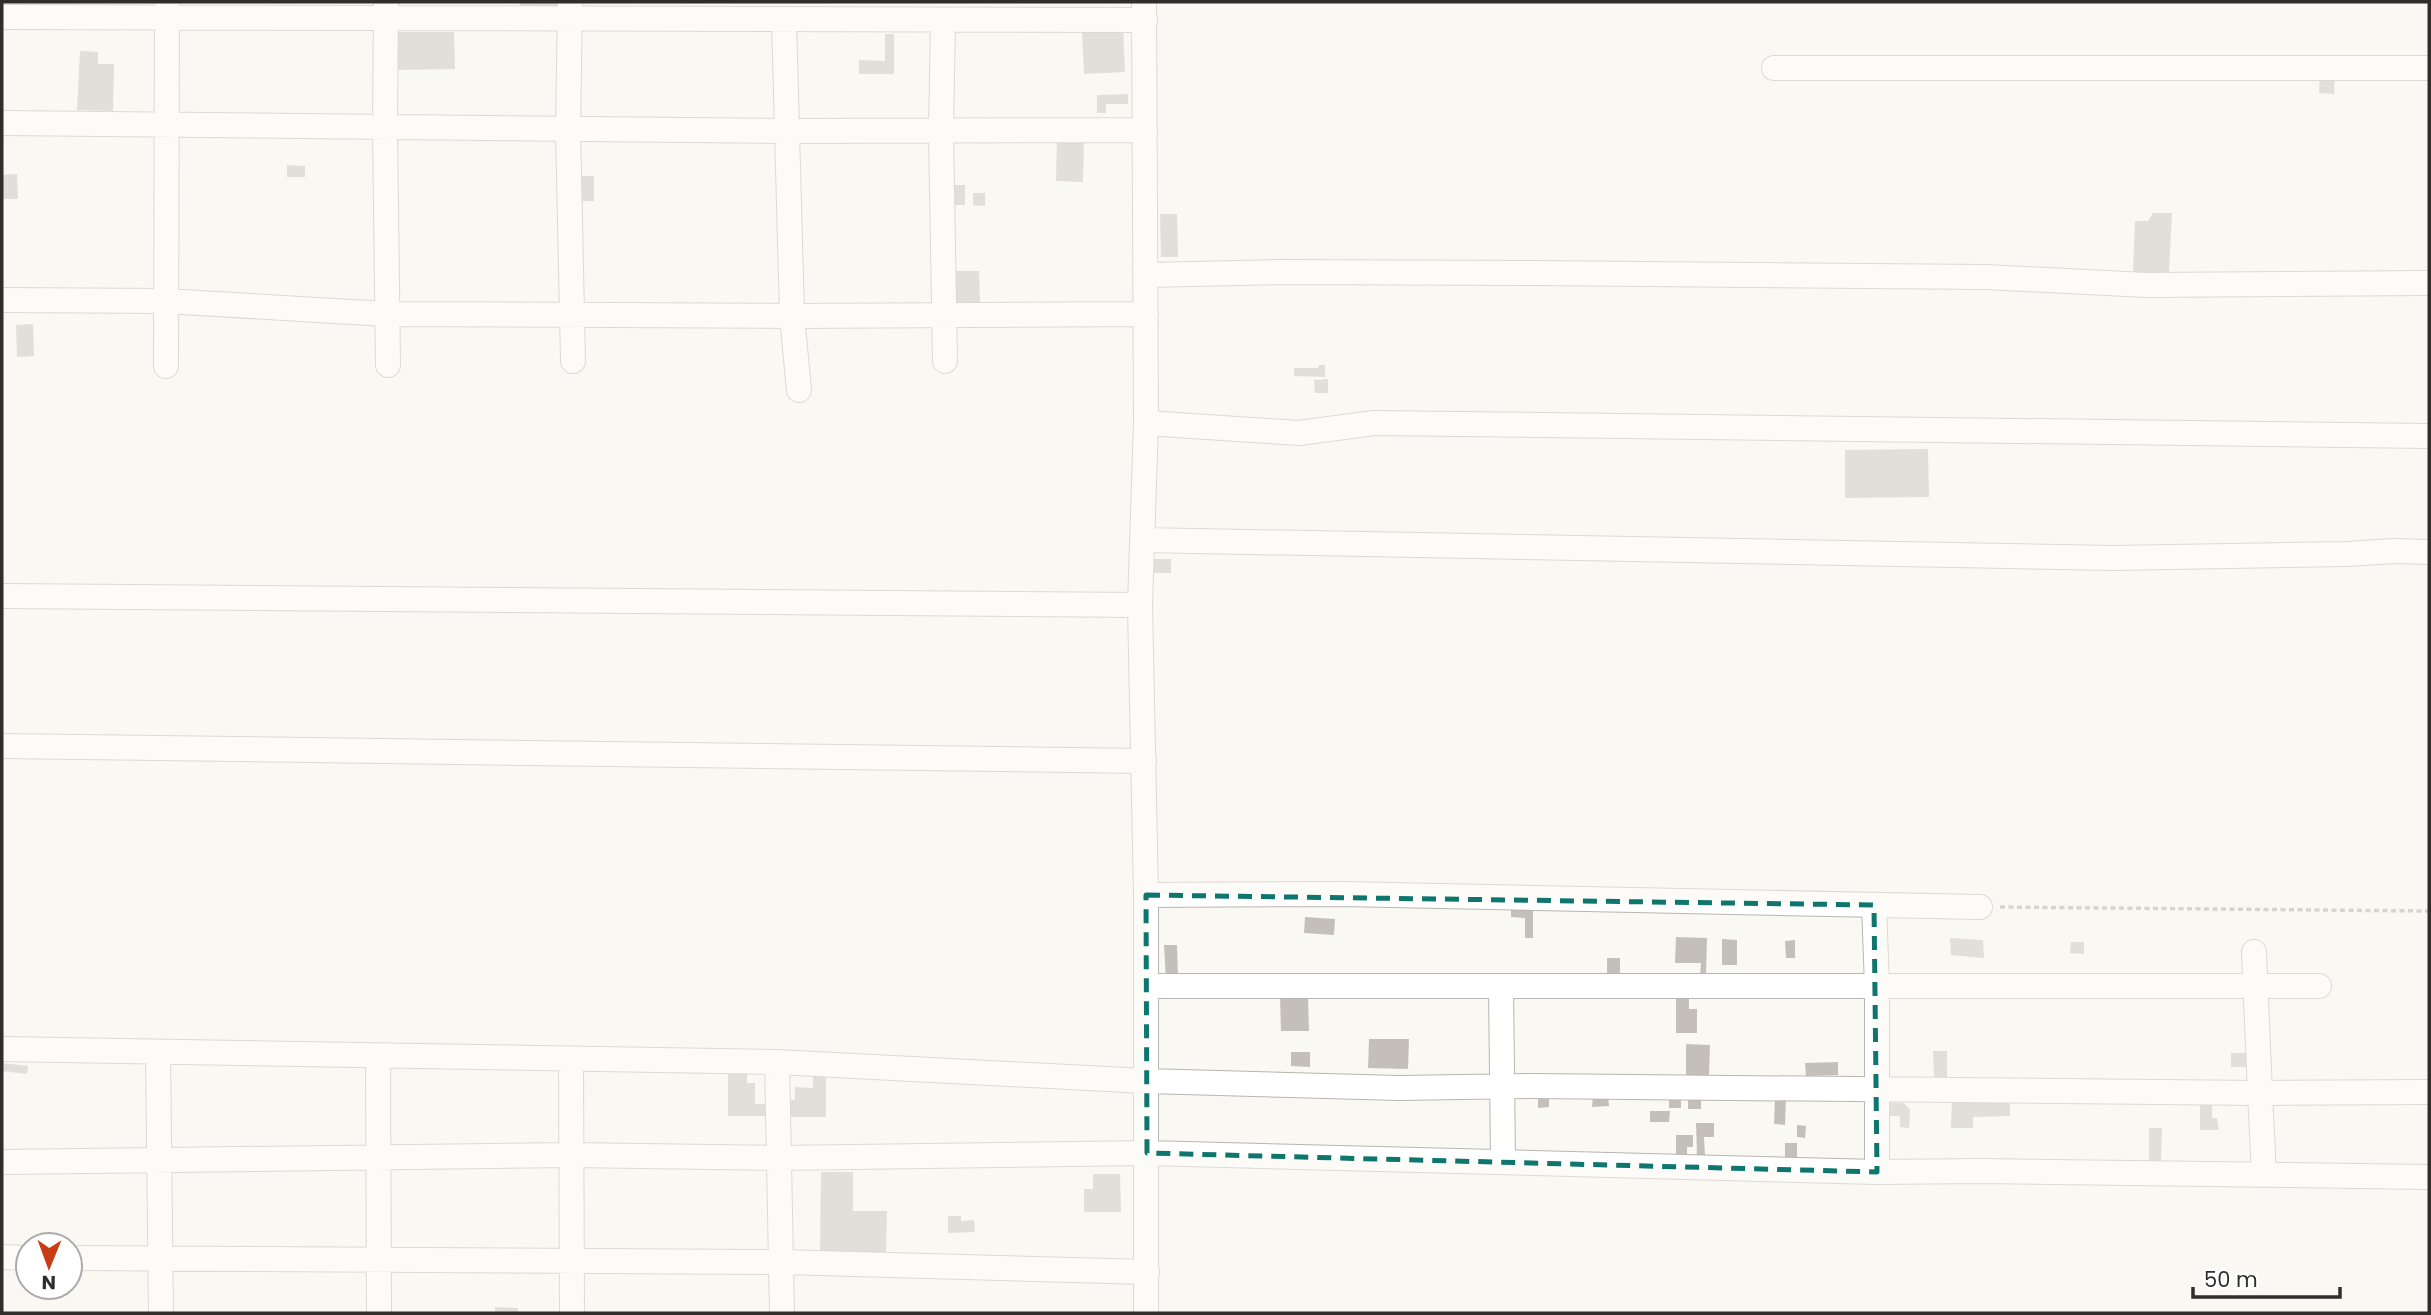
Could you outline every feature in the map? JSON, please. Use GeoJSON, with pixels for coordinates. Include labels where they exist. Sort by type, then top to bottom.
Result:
{"type":"FeatureCollection","features":[{"type":"Feature","properties":{"kind":"street"},"geometry":{"type":"LineString","coordinates":[[166,366],[167,10]]}},
{"type":"Feature","properties":{"kind":"street"},"geometry":{"type":"LineString","coordinates":[[2,17],[167,10],[569,10],[784,19],[943,20],[1144,11],[1146,424],[1140,605],[1146,895],[1146,1313]]}},
{"type":"Feature","properties":{"kind":"street"},"geometry":{"type":"LineString","coordinates":[[387,10],[385,127],[388,365]]}},
{"type":"Feature","properties":{"kind":"street"},"geometry":{"type":"LineString","coordinates":[[569,10],[568,129],[573,361]]}},
{"type":"Feature","properties":{"kind":"street"},"geometry":{"type":"LineString","coordinates":[[784,19],[792,316],[799,390]]}},
{"type":"Feature","properties":{"kind":"street"},"geometry":{"type":"LineString","coordinates":[[943,20],[941,132],[945,361]]}},
{"type":"Feature","properties":{"kind":"street"},"geometry":{"type":"LineString","coordinates":[[1774,68],[2429,68]]}},
{"type":"Feature","properties":{"kind":"street"},"geometry":{"type":"LineString","coordinates":[[2,123],[941,132],[1145,130]]}},
{"type":"Feature","properties":{"kind":"street"},"geometry":{"type":"LineString","coordinates":[[1146,275],[1281,272],[1535,273],[1986,277],[2146,285],[2429,284]]}},
{"type":"Feature","properties":{"kind":"street"},"geometry":{"type":"LineString","coordinates":[[2,300],[165,301],[386,314],[1146,314]]}},
{"type":"Feature","properties":{"kind":"street"},"geometry":{"type":"LineString","coordinates":[[1146,424],[1298,433],[1374,423],[2429,436]]}},
{"type":"Feature","properties":{"kind":"street"},"geometry":{"type":"LineString","coordinates":[[1142,540],[2114,558],[2429,552]]}},
{"type":"Feature","properties":{"kind":"street"},"geometry":{"type":"LineString","coordinates":[[2,596],[1140,605]]}},
{"type":"Feature","properties":{"kind":"street"},"geometry":{"type":"LineString","coordinates":[[2,746],[1144,761]]}},
{"type":"Feature","properties":{"kind":"street"},"geometry":{"type":"LineString","coordinates":[[1146,895],[1357,894],[1980,907]]}},
{"type":"Feature","properties":{"kind":"street"},"geometry":{"type":"LineString","coordinates":[[1874,905],[1877,1172]]}},
{"type":"Feature","properties":{"kind":"street"},"geometry":{"type":"LineString","coordinates":[[2254,952],[2264,1175]]}},
{"type":"Feature","properties":{"kind":"street"},"geometry":{"type":"LineString","coordinates":[[1146,986],[2319,986]]}},
{"type":"Feature","properties":{"kind":"street"},"geometry":{"type":"LineString","coordinates":[[1501,986],[1503,1161]]}},
{"type":"Feature","properties":{"kind":"street"},"geometry":{"type":"LineString","coordinates":[[2,1049],[777,1062],[1146,1081],[1399,1088],[2429,1092]]}},
{"type":"Feature","properties":{"kind":"street"},"geometry":{"type":"LineString","coordinates":[[158,1052],[161,1313]]}},
{"type":"Feature","properties":{"kind":"street"},"geometry":{"type":"LineString","coordinates":[[378,1057],[379,1313]]}},
{"type":"Feature","properties":{"kind":"street"},"geometry":{"type":"LineString","coordinates":[[570,1059],[572,1313]]}},
{"type":"Feature","properties":{"kind":"street"},"geometry":{"type":"LineString","coordinates":[[777,1062],[782,1313]]}},
{"type":"Feature","properties":{"kind":"street"},"geometry":{"type":"LineString","coordinates":[[2,1161],[571,1155],[779,1158],[1147,1153],[1877,1172],[2429,1177]]}},
{"type":"Feature","properties":{"kind":"street"},"geometry":{"type":"LineString","coordinates":[[84,1258],[782,1262],[1147,1272]]}},
{"type":"Feature","properties":{"kind":"path"},"geometry":{"type":"LineString","coordinates":[[1980,907],[2429,912]]}},
{"type":"Feature","properties":{"kind":"highlighted area"},"geometry":{"type":"Polygon","coordinates":[[[1146,895],[1874,905],[1877,1172],[1147,1153],[1146,895]]]}},
{"type":"Feature","properties":{"kind":"building"},"geometry":{"type":"Polygon","coordinates":[[[520,2],[557,2],[557,13],[521,14],[520,2]]]}},
{"type":"Feature","properties":{"kind":"building"},"geometry":{"type":"Polygon","coordinates":[[[1123,26],[1125,72],[1084,74],[1082,28],[1123,26]]]}},
{"type":"Feature","properties":{"kind":"building"},"geometry":{"type":"Polygon","coordinates":[[[393,32],[454,32],[455,69],[394,70],[393,32]]]}},
{"type":"Feature","properties":{"kind":"building"},"geometry":{"type":"Polygon","coordinates":[[[885,34],[894,34],[894,74],[859,74],[859,60],[885,61],[885,34]]]}},
{"type":"Feature","properties":{"kind":"building"},"geometry":{"type":"Polygon","coordinates":[[[80,51],[98,52],[98,64],[114,64],[113,111],[77,110],[80,51]]]}},
{"type":"Feature","properties":{"kind":"building"},"geometry":{"type":"Polygon","coordinates":[[[2320,72],[2335,72],[2334,94],[2319,93],[2320,72]]]}},
{"type":"Feature","properties":{"kind":"building"},"geometry":{"type":"Polygon","coordinates":[[[1128,94],[1128,104],[1106,104],[1106,113],[1097,113],[1097,95],[1128,94]]]}},
{"type":"Feature","properties":{"kind":"building"},"geometry":{"type":"Polygon","coordinates":[[[1057,137],[1084,138],[1083,182],[1056,181],[1057,137]]]}},
{"type":"Feature","properties":{"kind":"building"},"geometry":{"type":"Polygon","coordinates":[[[287,165],[305,166],[305,177],[287,177],[287,165]]]}},
{"type":"Feature","properties":{"kind":"building"},"geometry":{"type":"Polygon","coordinates":[[[17,174],[18,199],[2,199],[2,175],[17,174]]]}},
{"type":"Feature","properties":{"kind":"building"},"geometry":{"type":"Polygon","coordinates":[[[575,176],[594,176],[594,201],[575,201],[575,176]]]}},
{"type":"Feature","properties":{"kind":"building"},"geometry":{"type":"Polygon","coordinates":[[[948,185],[965,185],[965,205],[948,205],[948,185]]]}},
{"type":"Feature","properties":{"kind":"building"},"geometry":{"type":"Polygon","coordinates":[[[973,193],[985,193],[985,206],[973,205],[973,193]]]}},
{"type":"Feature","properties":{"kind":"building"},"geometry":{"type":"Polygon","coordinates":[[[2153,213],[2172,213],[2169,273],[2133,272],[2135,221],[2148,221],[2153,213]]]}},
{"type":"Feature","properties":{"kind":"building"},"geometry":{"type":"Polygon","coordinates":[[[1160,214],[1177,214],[1178,257],[1161,257],[1160,214]]]}},
{"type":"Feature","properties":{"kind":"building"},"geometry":{"type":"Polygon","coordinates":[[[952,271],[979,271],[980,304],[953,304],[952,271]]]}},
{"type":"Feature","properties":{"kind":"building"},"geometry":{"type":"Polygon","coordinates":[[[33,324],[34,356],[17,357],[16,325],[33,324]]]}},
{"type":"Feature","properties":{"kind":"building"},"geometry":{"type":"Polygon","coordinates":[[[1319,365],[1325,365],[1325,377],[1294,376],[1294,368],[1318,368],[1319,365]]]}},
{"type":"Feature","properties":{"kind":"building"},"geometry":{"type":"Polygon","coordinates":[[[1328,379],[1328,393],[1315,393],[1314,380],[1328,379]]]}},
{"type":"Feature","properties":{"kind":"building"},"geometry":{"type":"Polygon","coordinates":[[[1928,449],[1929,497],[1845,498],[1845,450],[1928,449]]]}},
{"type":"Feature","properties":{"kind":"building"},"geometry":{"type":"Polygon","coordinates":[[[1154,559],[1171,559],[1171,573],[1153,573],[1154,559]]]}},
{"type":"Feature","properties":{"kind":"building"},"geometry":{"type":"Polygon","coordinates":[[[1511,901],[1533,901],[1533,938],[1525,938],[1525,918],[1511,917],[1511,901]]]}},
{"type":"Feature","properties":{"kind":"building"},"geometry":{"type":"Polygon","coordinates":[[[1305,917],[1335,919],[1334,935],[1304,933],[1305,917]]]}},
{"type":"Feature","properties":{"kind":"building"},"geometry":{"type":"Polygon","coordinates":[[[1676,937],[1707,938],[1706,976],[1700,976],[1701,963],[1675,963],[1676,937]]]}},
{"type":"Feature","properties":{"kind":"building"},"geometry":{"type":"Polygon","coordinates":[[[1950,938],[1983,940],[1984,958],[1951,955],[1950,938]]]}},
{"type":"Feature","properties":{"kind":"building"},"geometry":{"type":"Polygon","coordinates":[[[1722,939],[1737,940],[1737,965],[1722,965],[1722,939]]]}},
{"type":"Feature","properties":{"kind":"building"},"geometry":{"type":"Polygon","coordinates":[[[1795,940],[1795,958],[1786,958],[1785,941],[1795,940]]]}},
{"type":"Feature","properties":{"kind":"building"},"geometry":{"type":"Polygon","coordinates":[[[2071,942],[2084,942],[2084,954],[2070,953],[2071,942]]]}},
{"type":"Feature","properties":{"kind":"building"},"geometry":{"type":"Polygon","coordinates":[[[1164,945],[1177,945],[1178,978],[1166,979],[1164,945]]]}},
{"type":"Feature","properties":{"kind":"building"},"geometry":{"type":"Polygon","coordinates":[[[1607,958],[1620,958],[1620,975],[1607,975],[1607,958]]]}},
{"type":"Feature","properties":{"kind":"building"},"geometry":{"type":"Polygon","coordinates":[[[1689,995],[1689,1009],[1697,1009],[1697,1033],[1676,1033],[1676,996],[1689,995]]]}},
{"type":"Feature","properties":{"kind":"building"},"geometry":{"type":"Polygon","coordinates":[[[1280,996],[1308,996],[1309,1031],[1281,1031],[1280,996]]]}},
{"type":"Feature","properties":{"kind":"building"},"geometry":{"type":"Polygon","coordinates":[[[1369,1039],[1409,1039],[1408,1069],[1368,1068],[1369,1039]]]}},
{"type":"Feature","properties":{"kind":"building"},"geometry":{"type":"Polygon","coordinates":[[[1686,1044],[1710,1045],[1709,1075],[1686,1075],[1686,1044]]]}},
{"type":"Feature","properties":{"kind":"building"},"geometry":{"type":"Polygon","coordinates":[[[1933,1051],[1947,1051],[1947,1079],[1934,1079],[1933,1051]]]}},
{"type":"Feature","properties":{"kind":"building"},"geometry":{"type":"Polygon","coordinates":[[[1291,1052],[1310,1052],[1310,1067],[1291,1066],[1291,1052]]]}},
{"type":"Feature","properties":{"kind":"building"},"geometry":{"type":"Polygon","coordinates":[[[2231,1053],[2246,1053],[2248,1067],[2231,1067],[2231,1053]]]}},
{"type":"Feature","properties":{"kind":"building"},"geometry":{"type":"Polygon","coordinates":[[[1838,1062],[1838,1075],[1806,1076],[1805,1063],[1838,1062]]]}},
{"type":"Feature","properties":{"kind":"building"},"geometry":{"type":"Polygon","coordinates":[[[2,1063],[28,1066],[27,1074],[2,1071],[2,1063]]]}},
{"type":"Feature","properties":{"kind":"building"},"geometry":{"type":"Polygon","coordinates":[[[728,1073],[747,1073],[747,1083],[755,1083],[755,1104],[767,1104],[767,1116],[728,1116],[728,1073]]]}},
{"type":"Feature","properties":{"kind":"building"},"geometry":{"type":"Polygon","coordinates":[[[813,1073],[826,1073],[826,1117],[785,1117],[786,1100],[795,1100],[795,1087],[813,1088],[813,1073]]]}},
{"type":"Feature","properties":{"kind":"building"},"geometry":{"type":"Polygon","coordinates":[[[1669,1094],[1681,1094],[1681,1108],[1669,1108],[1669,1094]]]}},
{"type":"Feature","properties":{"kind":"building"},"geometry":{"type":"Polygon","coordinates":[[[1688,1095],[1701,1095],[1701,1109],[1688,1109],[1688,1095]]]}},
{"type":"Feature","properties":{"kind":"building"},"geometry":{"type":"Polygon","coordinates":[[[1593,1096],[1608,1096],[1609,1106],[1592,1107],[1593,1096]]]}},
{"type":"Feature","properties":{"kind":"building"},"geometry":{"type":"Polygon","coordinates":[[[1775,1096],[1786,1097],[1785,1125],[1774,1124],[1775,1096]]]}},
{"type":"Feature","properties":{"kind":"building"},"geometry":{"type":"Polygon","coordinates":[[[1538,1097],[1549,1097],[1549,1107],[1538,1108],[1538,1097]]]}},
{"type":"Feature","properties":{"kind":"building"},"geometry":{"type":"Polygon","coordinates":[[[2010,1098],[2010,1116],[1973,1117],[1973,1128],[1951,1128],[1952,1099],[2010,1098]]]}},
{"type":"Feature","properties":{"kind":"building"},"geometry":{"type":"Polygon","coordinates":[[[2200,1100],[2212,1100],[2212,1118],[2217,1118],[2219,1130],[2200,1130],[2200,1100]]]}},
{"type":"Feature","properties":{"kind":"building"},"geometry":{"type":"Polygon","coordinates":[[[1882,1102],[1903,1103],[1910,1109],[1909,1128],[1900,1127],[1900,1116],[1882,1116],[1882,1102]]]}},
{"type":"Feature","properties":{"kind":"building"},"geometry":{"type":"Polygon","coordinates":[[[1650,1111],[1670,1111],[1669,1122],[1650,1122],[1650,1111]]]}},
{"type":"Feature","properties":{"kind":"building"},"geometry":{"type":"Polygon","coordinates":[[[1696,1123],[1714,1123],[1714,1137],[1704,1137],[1705,1156],[1697,1156],[1696,1123]]]}},
{"type":"Feature","properties":{"kind":"building"},"geometry":{"type":"Polygon","coordinates":[[[1797,1125],[1806,1126],[1805,1138],[1797,1137],[1797,1125]]]}},
{"type":"Feature","properties":{"kind":"building"},"geometry":{"type":"Polygon","coordinates":[[[2149,1128],[2162,1128],[2161,1162],[2149,1163],[2149,1128]]]}},
{"type":"Feature","properties":{"kind":"building"},"geometry":{"type":"Polygon","coordinates":[[[1676,1135],[1693,1135],[1693,1147],[1687,1147],[1687,1157],[1676,1157],[1676,1135]]]}},
{"type":"Feature","properties":{"kind":"building"},"geometry":{"type":"Polygon","coordinates":[[[1785,1143],[1797,1143],[1797,1162],[1785,1162],[1785,1143]]]}},
{"type":"Feature","properties":{"kind":"building"},"geometry":{"type":"Polygon","coordinates":[[[821,1172],[853,1172],[853,1211],[887,1211],[886,1255],[820,1254],[821,1172]]]}},
{"type":"Feature","properties":{"kind":"building"},"geometry":{"type":"Polygon","coordinates":[[[1093,1174],[1120,1174],[1121,1212],[1084,1212],[1084,1189],[1093,1189],[1093,1174]]]}},
{"type":"Feature","properties":{"kind":"building"},"geometry":{"type":"Polygon","coordinates":[[[948,1216],[961,1216],[961,1221],[974,1220],[975,1232],[948,1233],[948,1216]]]}},
{"type":"Feature","properties":{"kind":"building"},"geometry":{"type":"Polygon","coordinates":[[[495,1307],[518,1308],[518,1313],[495,1313],[495,1307]]]}}]}
